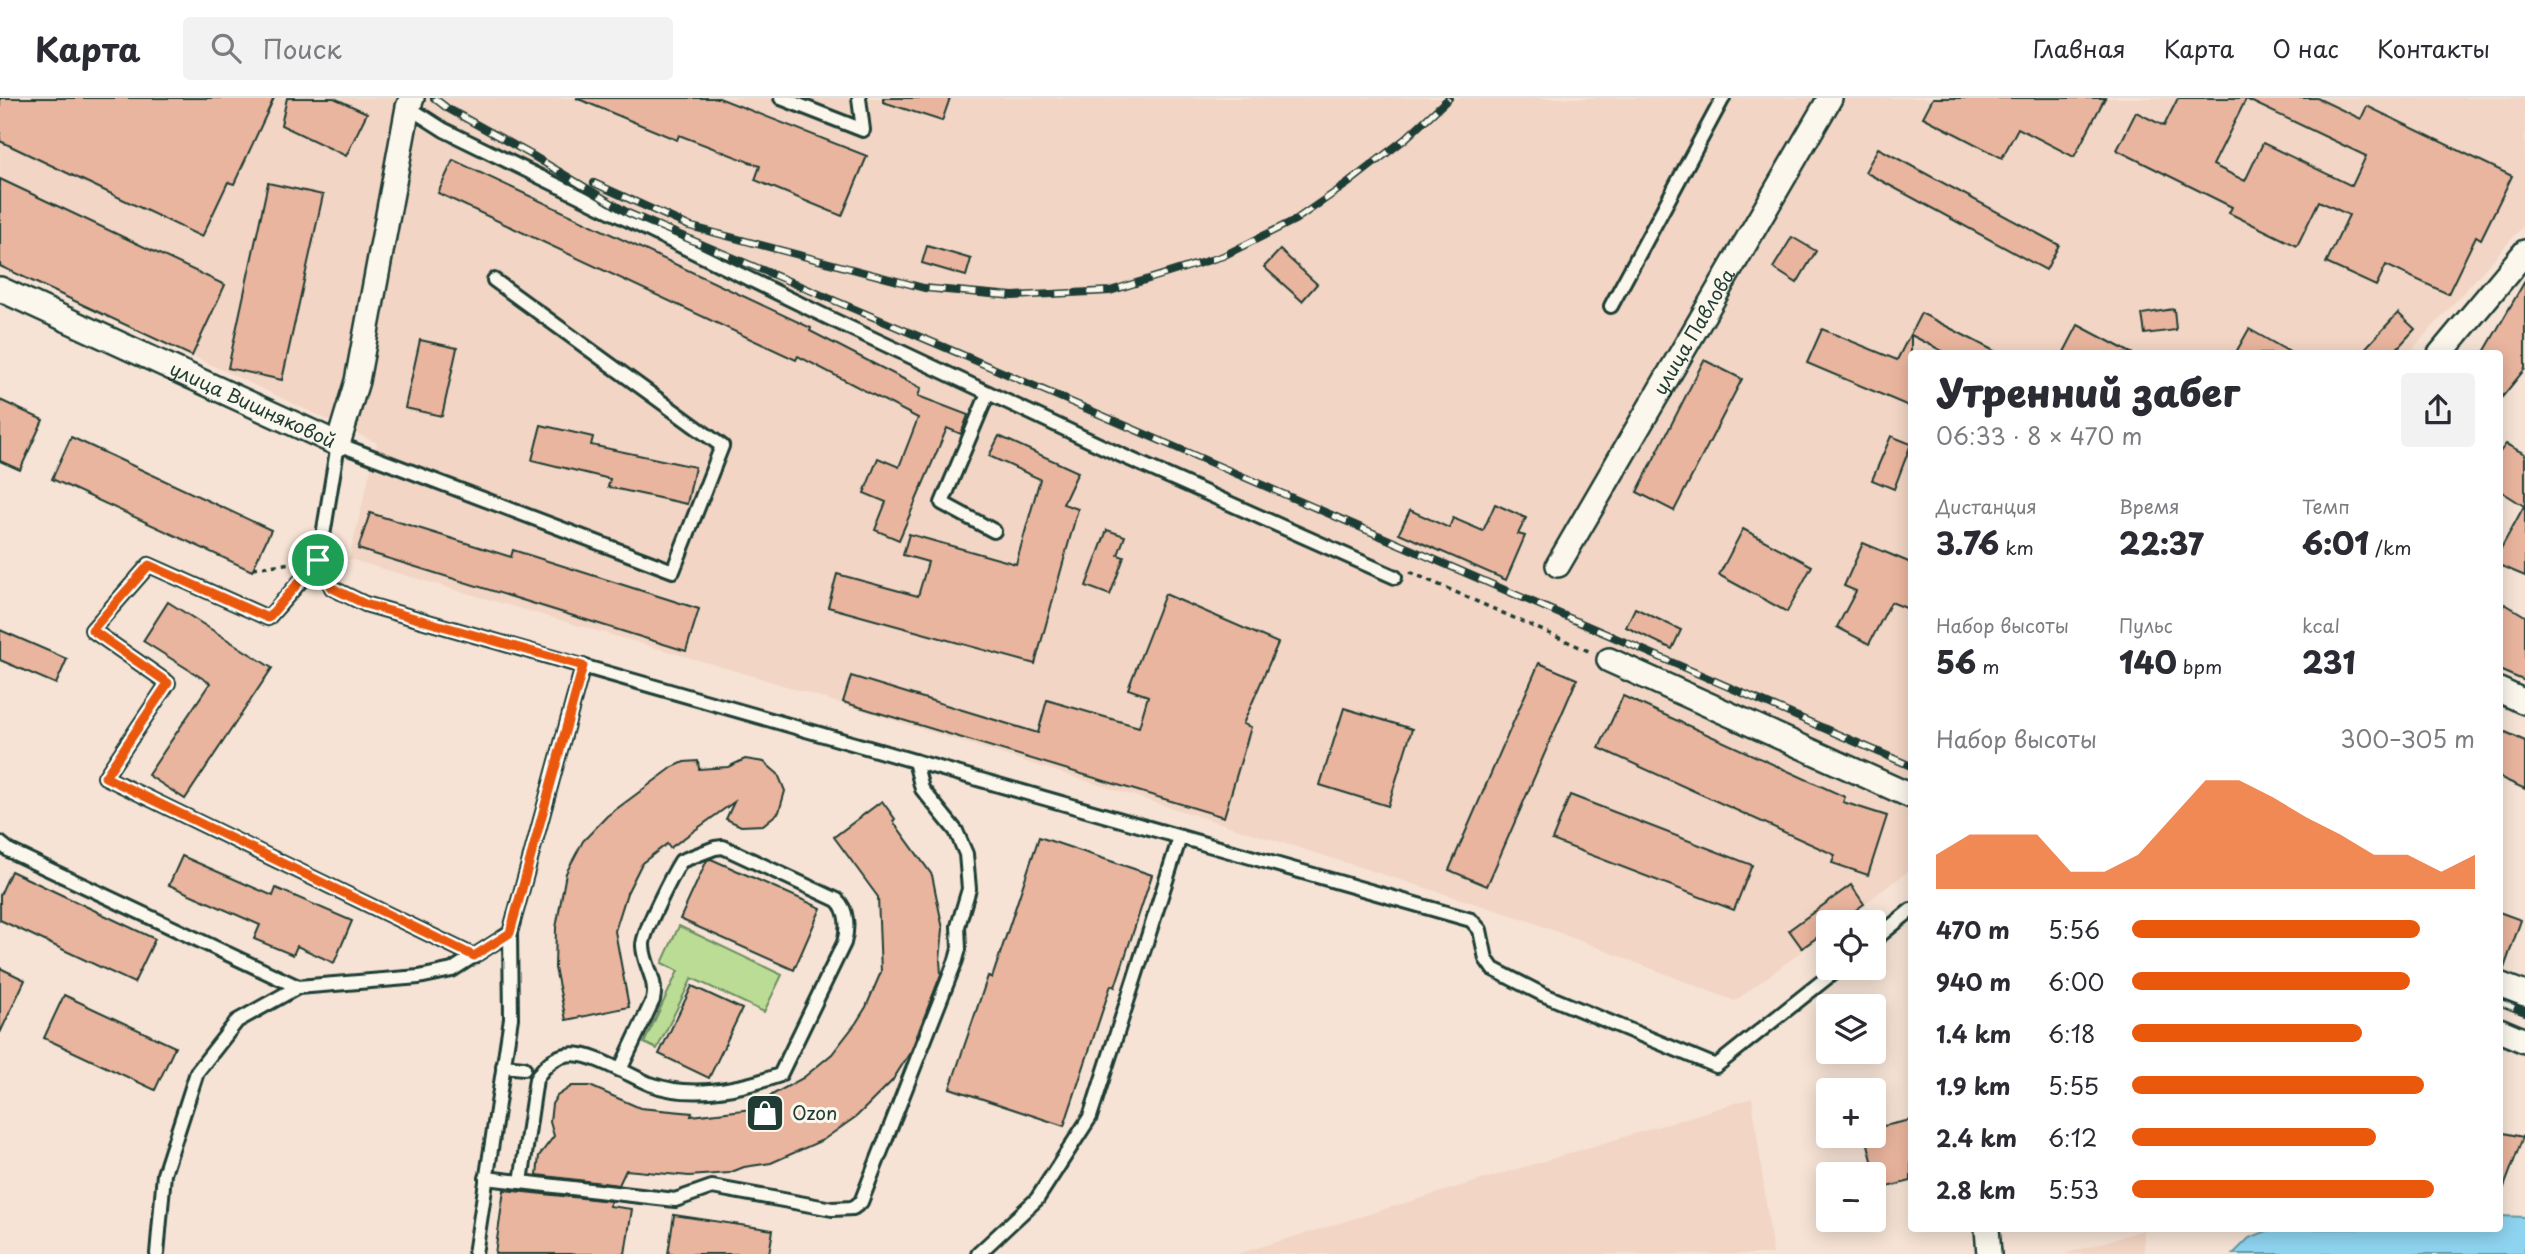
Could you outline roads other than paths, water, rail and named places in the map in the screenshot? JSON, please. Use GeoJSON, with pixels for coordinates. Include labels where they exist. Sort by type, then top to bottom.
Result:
{"type":"FeatureCollection","features":[{"type":"Feature","properties":{"kind":"street","name":"улица Павлова"},"geometry":{"type":"LineString","coordinates":[[1558,565],[1830,98]]}},
{"type":"Feature","properties":{"kind":"street","name":"улица Вишняковой"},"geometry":{"type":"LineString","coordinates":[[0,289],[338,443],[357,381],[410,103]]}},
{"type":"Feature","properties":{"kind":"street"},"geometry":{"type":"LineString","coordinates":[[2444,350],[2521,264]]}},
{"type":"Feature","properties":{"kind":"street"},"geometry":{"type":"LineString","coordinates":[[1609,660],[1908,795]]}},
{"type":"Feature","properties":{"kind":"street"},"geometry":{"type":"LineString","coordinates":[[2503,692],[2525,702]]}},
{"type":"Feature","properties":{"kind":"street"},"geometry":{"type":"LineString","coordinates":[[2503,986],[2525,994]]}},
{"type":"Feature","properties":{"kind":"street"},"geometry":{"type":"LineString","coordinates":[[2503,1032],[2525,1041]]}},
{"type":"Feature","properties":{"kind":"street"},"geometry":{"type":"LineString","coordinates":[[1987,1232],[1989,1254]]}},
{"type":"Feature","properties":{"kind":"lane"},"geometry":{"type":"LineString","coordinates":[[781,98],[863,130],[859,98]]}},
{"type":"Feature","properties":{"kind":"lane"},"geometry":{"type":"LineString","coordinates":[[1611,306],[1723,98]]}},
{"type":"Feature","properties":{"kind":"lane"},"geometry":{"type":"LineString","coordinates":[[410,103],[456,136],[988,393],[1114,453],[1395,577]]}},
{"type":"Feature","properties":{"kind":"lane"},"geometry":{"type":"LineString","coordinates":[[474,956],[105,777],[168,683],[92,630],[149,565],[268,618],[318,560],[338,443],[673,571],[722,446],[494,280]]}},
{"type":"Feature","properties":{"kind":"lane"},"geometry":{"type":"LineString","coordinates":[[988,393],[942,503],[994,531]]}},
{"type":"Feature","properties":{"kind":"lane"},"geometry":{"type":"LineString","coordinates":[[318,560],[332,588],[365,604],[1471,920],[1480,930],[1486,959],[1493,969],[1542,994],[1716,1066],[1824,980]]}},
{"type":"Feature","properties":{"kind":"lane"},"geometry":{"type":"LineString","coordinates":[[475,1254],[510,1018],[510,933],[583,666]]}},
{"type":"Feature","properties":{"kind":"lane"},"geometry":{"type":"LineString","coordinates":[[486,1178],[675,1200],[712,1187],[832,1209],[853,1208],[861,1202],[956,960],[959,949],[958,926],[969,889],[961,840],[922,789],[915,761]]}},
{"type":"Feature","properties":{"kind":"lane"},"geometry":{"type":"LineString","coordinates":[[978,1254],[1037,1199],[1090,1117],[1180,837]]}},
{"type":"Feature","properties":{"kind":"lane"},"geometry":{"type":"LineString","coordinates":[[0,843],[10,851],[298,987]]}},
{"type":"Feature","properties":{"kind":"lane"},"geometry":{"type":"LineString","coordinates":[[522,1182],[536,1079],[556,1058],[590,1055],[651,1084],[695,1091],[738,1087],[780,1074],[844,943],[846,930],[842,905],[837,900],[723,847],[681,861],[644,936],[644,952],[655,990],[653,1000],[620,1069]]}},
{"type":"Feature","properties":{"kind":"lane"},"geometry":{"type":"LineString","coordinates":[[1886,930],[1908,912]]}},
{"type":"Feature","properties":{"kind":"lane"},"geometry":{"type":"LineString","coordinates":[[157,1254],[164,1174],[197,1072],[237,1021],[298,987],[419,977],[452,971],[510,933]]}},
{"type":"Feature","properties":{"kind":"lane"},"geometry":{"type":"LineString","coordinates":[[503,1066],[524,1068]]}},
{"type":"Feature","properties":{"kind":"water"},"geometry":{"type":"Polygon","coordinates":[[[2503,1216],[2525,1217],[2525,1254],[2233,1254],[2249,1238],[2264,1232],[2503,1232],[2503,1216]]]}},
{"type":"Feature","properties":{"kind":"railway"},"geometry":{"type":"LineString","coordinates":[[434,98],[628,213],[1908,765]]}},
{"type":"Feature","properties":{"kind":"railway"},"geometry":{"type":"LineString","coordinates":[[594,183],[689,226],[924,288],[1013,296],[1110,291],[1223,256],[1295,220],[1405,139],[1449,98]]}},
{"type":"Feature","properties":{"kind":"railway"},"geometry":{"type":"LineString","coordinates":[[2503,1004],[2525,1012]]}},
{"type":"Feature","properties":{"kind":"place","name":"Ozon"},"geometry":{"type":"Point","coordinates":[765,1113]}}]}
